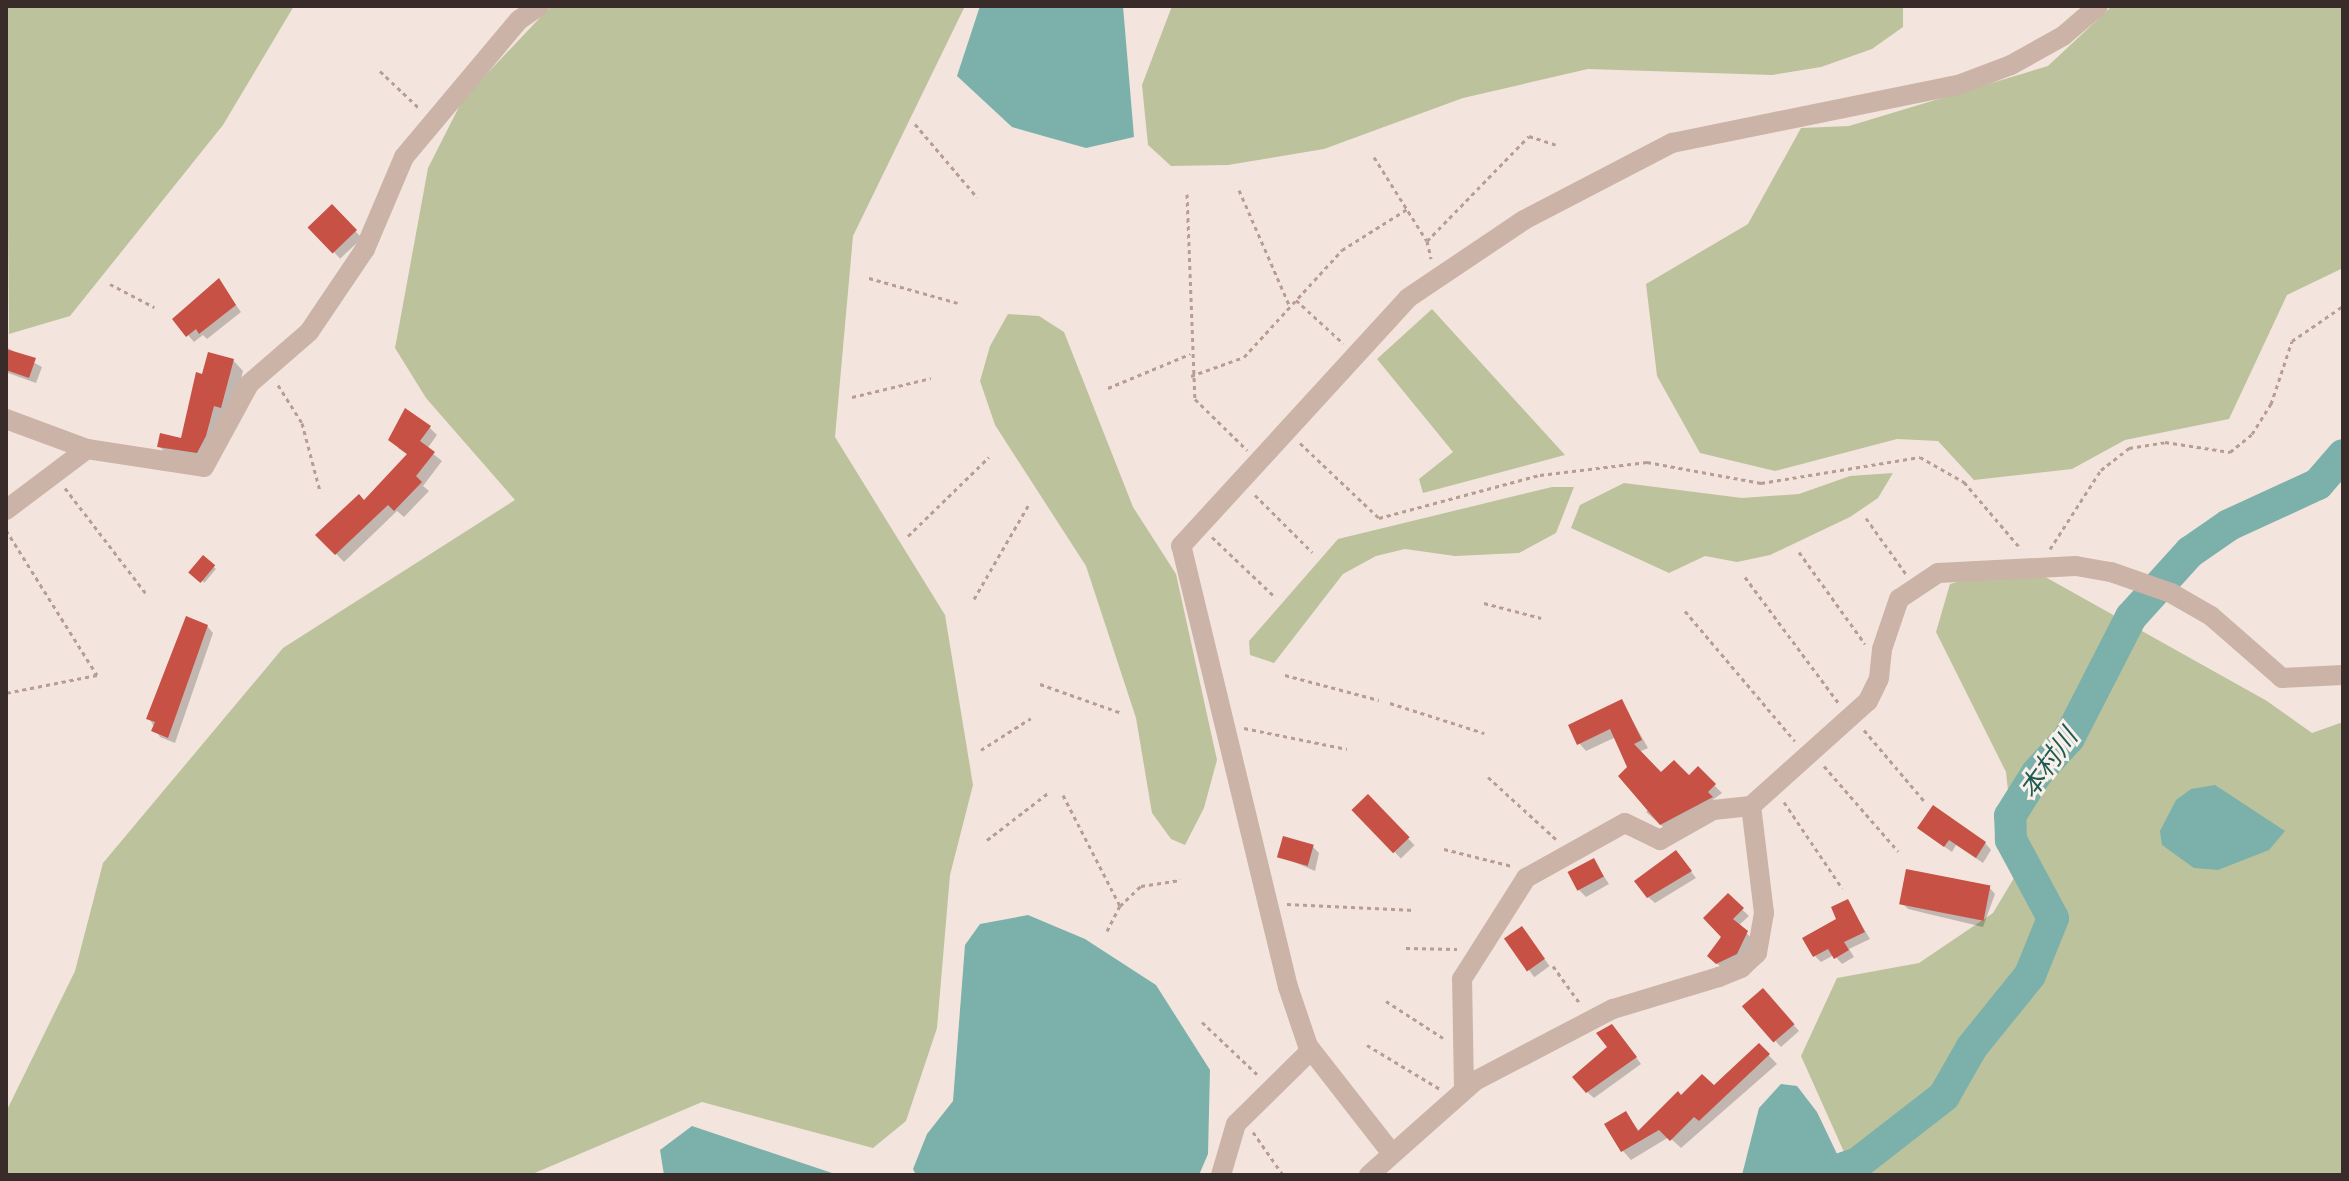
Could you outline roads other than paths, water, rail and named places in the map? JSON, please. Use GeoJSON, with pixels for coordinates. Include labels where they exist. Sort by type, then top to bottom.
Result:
{"type":"FeatureCollection","features":[{"type":"Feature","properties":{"kind":"street"},"geometry":{"type":"LineString","coordinates":[[6,419],[87,449],[204,467],[249,384],[309,332],[365,249],[404,157],[519,20],[539,6]]}},
{"type":"Feature","properties":{"kind":"street"},"geometry":{"type":"LineString","coordinates":[[1390,1151],[1311,1050],[1288,987],[1181,546],[1408,298],[1524,220],[1605,175],[1672,143],[1722,129],[1958,85],[2011,65],[2063,36],[2098,6]]}},
{"type":"Feature","properties":{"kind":"street"},"geometry":{"type":"LineString","coordinates":[[6,510],[87,449]]}},
{"type":"Feature","properties":{"kind":"street"},"geometry":{"type":"LineString","coordinates":[[1464,1090],[1462,979],[1526,878],[1625,823],[1651,840],[1660,840],[1713,810],[1751,806],[1868,701],[1879,678],[1882,649],[1899,599],[1938,573],[2035,568],[2111,572],[2171,593],[2211,616],[2282,678],[2343,675]]}},
{"type":"Feature","properties":{"kind":"street"},"geometry":{"type":"LineString","coordinates":[[1369,1175],[1390,1151],[1464,1090],[1613,1009],[1719,977],[1741,968],[1757,953],[1764,913],[1751,806]]}},
{"type":"Feature","properties":{"kind":"street"},"geometry":{"type":"LineString","coordinates":[[1221,1175],[1236,1124],[1311,1050]]}},
{"type":"Feature","properties":{"kind":"water"},"geometry":{"type":"Polygon","coordinates":[[[980,6],[1123,6],[1134,137],[1086,148],[1012,127],[957,76],[980,6]]]}},
{"type":"Feature","properties":{"kind":"water"},"geometry":{"type":"Polygon","coordinates":[[[2215,785],[2285,831],[2269,850],[2218,870],[2194,868],[2162,845],[2160,831],[2176,800],[2191,789],[2215,785]]]}},
{"type":"Feature","properties":{"kind":"water"},"geometry":{"type":"Polygon","coordinates":[[[1028,915],[1085,939],[1156,985],[1210,1070],[1208,1154],[1199,1175],[916,1175],[913,1169],[927,1134],[953,1101],[965,945],[980,924],[1028,915]]]}},
{"type":"Feature","properties":{"kind":"water"},"geometry":{"type":"Polygon","coordinates":[[[1781,1084],[1797,1086],[1817,1112],[1847,1175],[1742,1175],[1759,1108],[1781,1084]]]}},
{"type":"Feature","properties":{"kind":"water"},"geometry":{"type":"Polygon","coordinates":[[[692,1126],[838,1175],[664,1175],[660,1150],[692,1126]]]}},
{"type":"Feature","properties":{"kind":"waterway","name":"本村川"},"geometry":{"type":"LineString","coordinates":[[1822,1175],[1858,1163],[1944,1096],[1972,1047],[2030,975],[2053,918],[2011,840],[2010,816],[2037,773],[2069,738],[2131,617],[2190,552],[2229,525],[2318,484],[2343,455]]}}]}
